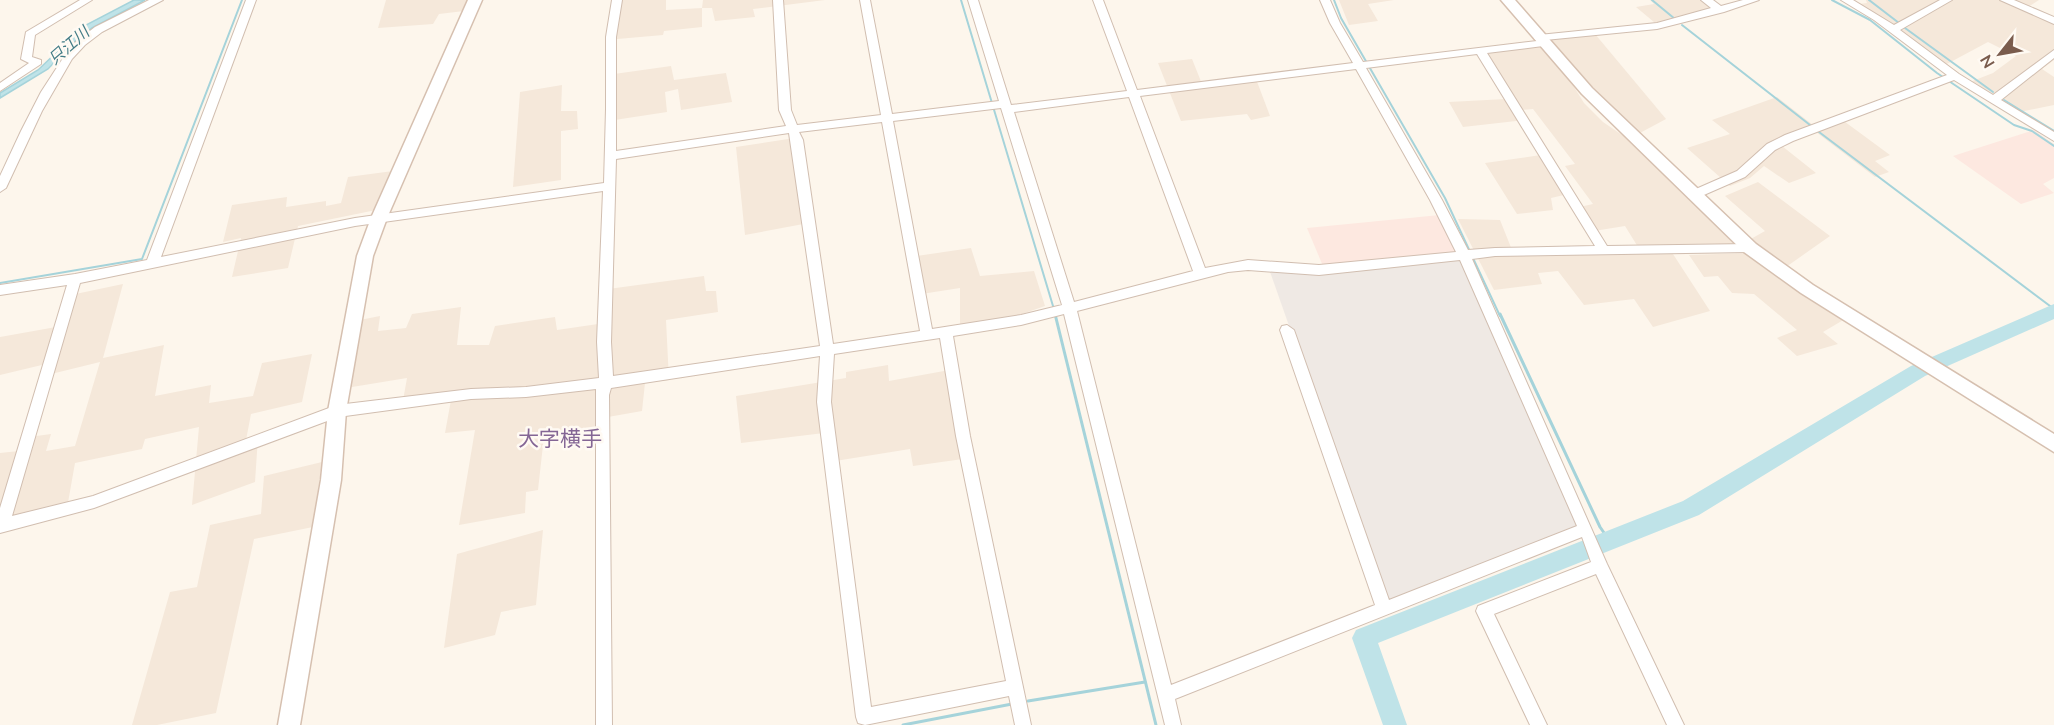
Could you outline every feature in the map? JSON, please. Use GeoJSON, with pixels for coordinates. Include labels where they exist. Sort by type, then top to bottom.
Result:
{"type":"FeatureCollection","features":[{"type":"Feature","properties":{"kind":"street"},"geometry":{"type":"LineString","coordinates":[[0,88],[37,62],[26,59],[30,34],[87,0]]}},
{"type":"Feature","properties":{"kind":"street"},"geometry":{"type":"LineString","coordinates":[[0,188],[59,69],[82,42],[98,30],[158,0]]}},
{"type":"Feature","properties":{"kind":"street"},"geometry":{"type":"LineString","coordinates":[[152,264],[251,0]]}},
{"type":"Feature","properties":{"kind":"street"},"geometry":{"type":"LineString","coordinates":[[289,725],[331,480],[337,411],[365,256],[379,218],[475,0]]}},
{"type":"Feature","properties":{"kind":"street"},"geometry":{"type":"LineString","coordinates":[[604,725],[602,395],[607,374],[604,342],[611,156],[611,37],[617,0]]}},
{"type":"Feature","properties":{"kind":"street"},"geometry":{"type":"LineString","coordinates":[[778,0],[784,110],[793,129],[810,221],[826,351],[824,402],[864,717],[1016,687]]}},
{"type":"Feature","properties":{"kind":"street"},"geometry":{"type":"LineString","coordinates":[[865,0],[927,335]]}},
{"type":"Feature","properties":{"kind":"street"},"geometry":{"type":"LineString","coordinates":[[974,0],[1173,725]]}},
{"type":"Feature","properties":{"kind":"street"},"geometry":{"type":"LineString","coordinates":[[1098,0],[1200,272]]}},
{"type":"Feature","properties":{"kind":"street"},"geometry":{"type":"LineString","coordinates":[[1325,0],[1335,23],[1471,254],[1600,566],[1676,725]]}},
{"type":"Feature","properties":{"kind":"street"},"geometry":{"type":"LineString","coordinates":[[1508,0],[1587,90],[1750,248],[1807,289],[2054,444]]}},
{"type":"Feature","properties":{"kind":"street"},"geometry":{"type":"LineString","coordinates":[[1706,0],[1720,10]]}},
{"type":"Feature","properties":{"kind":"street"},"geometry":{"type":"LineString","coordinates":[[611,156],[793,129],[986,106],[1133,94],[1481,52],[1541,40],[1657,26],[1754,0]]}},
{"type":"Feature","properties":{"kind":"street"},"geometry":{"type":"LineString","coordinates":[[1846,0],[1894,30],[1950,78],[1995,99],[2054,137]]}},
{"type":"Feature","properties":{"kind":"street"},"geometry":{"type":"LineString","coordinates":[[1894,30],[1947,0]]}},
{"type":"Feature","properties":{"kind":"street"},"geometry":{"type":"LineString","coordinates":[[2005,0],[2054,21]]}},
{"type":"Feature","properties":{"kind":"street"},"geometry":{"type":"LineString","coordinates":[[1481,52],[1604,250]]}},
{"type":"Feature","properties":{"kind":"street"},"geometry":{"type":"LineString","coordinates":[[1995,99],[2054,53]]}},
{"type":"Feature","properties":{"kind":"street"},"geometry":{"type":"LineString","coordinates":[[1693,195],[1741,174],[1772,147],[1789,138],[1950,78]]}},
{"type":"Feature","properties":{"kind":"street"},"geometry":{"type":"LineString","coordinates":[[0,290],[75,279],[379,218],[610,186]]}},
{"type":"Feature","properties":{"kind":"street"},"geometry":{"type":"LineString","coordinates":[[1,526],[94,502],[337,411],[471,394],[526,393],[605,384],[1021,320],[1200,272],[1248,265],[1319,270],[1471,254],[1750,248]]}},
{"type":"Feature","properties":{"kind":"street"},"geometry":{"type":"LineString","coordinates":[[1,526],[75,279]]}},
{"type":"Feature","properties":{"kind":"street"},"geometry":{"type":"LineString","coordinates":[[1287,330],[1384,609]]}},
{"type":"Feature","properties":{"kind":"street"},"geometry":{"type":"LineString","coordinates":[[946,332],[963,436],[1023,725]]}},
{"type":"Feature","properties":{"kind":"street"},"geometry":{"type":"LineString","coordinates":[[1166,695],[1586,529]]}},
{"type":"Feature","properties":{"kind":"street"},"geometry":{"type":"LineString","coordinates":[[1539,725],[1484,611],[1600,566]]}},
{"type":"Feature","properties":{"kind":"shaded area"},"geometry":{"type":"Polygon","coordinates":[[[386,0],[470,0],[464,11],[439,14],[433,24],[378,28],[386,0]]]}},
{"type":"Feature","properties":{"kind":"shaded area"},"geometry":{"type":"Polygon","coordinates":[[[613,0],[666,0],[666,10],[702,8],[702,27],[664,31],[663,35],[606,40],[613,0]]]}},
{"type":"Feature","properties":{"kind":"shaded area"},"geometry":{"type":"Polygon","coordinates":[[[703,0],[825,0],[753,9],[755,17],[715,21],[712,8],[702,8],[703,0]]]}},
{"type":"Feature","properties":{"kind":"shaded area"},"geometry":{"type":"Polygon","coordinates":[[[1339,0],[1394,0],[1368,4],[1378,21],[1349,25],[1339,0]]]}},
{"type":"Feature","properties":{"kind":"shaded area"},"geometry":{"type":"Polygon","coordinates":[[[1650,0],[1710,0],[1724,11],[1660,27],[1636,7],[1654,4],[1650,0]]]}},
{"type":"Feature","properties":{"kind":"shaded area"},"geometry":{"type":"Polygon","coordinates":[[[1866,0],[2039,0],[2028,7],[2054,19],[2054,60],[2042,69],[2054,77],[2054,105],[2019,112],[1970,82],[1993,73],[2016,56],[1988,42],[1945,65],[1880,16],[1859,4],[1867,3],[1866,0]]]}},
{"type":"Feature","properties":{"kind":"shaded area"},"geometry":{"type":"Polygon","coordinates":[[[1595,34],[1666,119],[1638,134],[1547,39],[1595,34]]]}},
{"type":"Feature","properties":{"kind":"shaded area"},"geometry":{"type":"Polygon","coordinates":[[[1535,42],[1569,79],[1584,103],[1603,122],[1628,139],[1735,245],[1638,247],[1625,226],[1588,232],[1575,208],[1593,204],[1565,166],[1575,164],[1533,109],[1521,110],[1525,120],[1463,127],[1449,102],[1506,99],[1478,50],[1535,42]]]}},
{"type":"Feature","properties":{"kind":"shaded area"},"geometry":{"type":"Polygon","coordinates":[[[1192,59],[1202,84],[1256,79],[1270,116],[1251,120],[1247,114],[1181,121],[1158,63],[1192,59]]]}},
{"type":"Feature","properties":{"kind":"shaded area"},"geometry":{"type":"Polygon","coordinates":[[[671,66],[674,80],[726,73],[732,102],[681,110],[678,89],[665,92],[667,112],[608,121],[607,75],[671,66]]]}},
{"type":"Feature","properties":{"kind":"shaded area"},"geometry":{"type":"Polygon","coordinates":[[[562,85],[561,111],[577,111],[578,129],[561,131],[561,180],[513,187],[520,92],[562,85]]]}},
{"type":"Feature","properties":{"kind":"shaded area"},"geometry":{"type":"Polygon","coordinates":[[[1777,97],[1813,125],[1837,116],[1890,155],[1875,161],[1889,172],[1875,177],[1816,132],[1782,146],[1816,173],[1789,183],[1764,166],[1750,178],[1730,186],[1687,148],[1730,134],[1712,120],[1777,97]]]}},
{"type":"Feature","properties":{"kind":"shaded area"},"geometry":{"type":"Polygon","coordinates":[[[2034,130],[2054,144],[2054,178],[2043,184],[2054,193],[2021,204],[1953,156],[2034,130]]]}},
{"type":"Feature","properties":{"kind":"shaded area"},"geometry":{"type":"Polygon","coordinates":[[[801,137],[814,222],[745,235],[736,147],[801,137]]]}},
{"type":"Feature","properties":{"kind":"shaded area"},"geometry":{"type":"Polygon","coordinates":[[[1541,155],[1564,195],[1551,198],[1553,210],[1517,214],[1485,163],[1541,155]]]}},
{"type":"Feature","properties":{"kind":"shaded area"},"geometry":{"type":"Polygon","coordinates":[[[393,171],[376,210],[298,226],[288,268],[232,277],[241,238],[223,242],[232,205],[287,197],[286,207],[326,201],[326,206],[341,203],[348,177],[393,171]]]}},
{"type":"Feature","properties":{"kind":"shaded area"},"geometry":{"type":"Polygon","coordinates":[[[1758,182],[1830,236],[1786,267],[1749,240],[1765,231],[1725,196],[1758,182]]]}},
{"type":"Feature","properties":{"kind":"shaded area"},"geometry":{"type":"Polygon","coordinates":[[[1440,215],[1460,253],[1323,266],[1307,228],[1440,215]]]}},
{"type":"Feature","properties":{"kind":"shaded area"},"geometry":{"type":"Polygon","coordinates":[[[1458,219],[1500,220],[1514,255],[1673,254],[1710,311],[1653,327],[1634,299],[1584,305],[1558,271],[1538,273],[1542,284],[1494,290],[1458,219]]]}},
{"type":"Feature","properties":{"kind":"shaded area"},"geometry":{"type":"Polygon","coordinates":[[[971,248],[980,276],[1034,271],[1045,306],[1019,315],[960,326],[960,288],[915,295],[910,257],[971,248]]]}},
{"type":"Feature","properties":{"kind":"shaded area"},"geometry":{"type":"Polygon","coordinates":[[[1749,253],[1845,319],[1823,332],[1838,344],[1797,356],[1777,338],[1797,330],[1754,294],[1732,293],[1718,276],[1704,277],[1689,255],[1749,253]]]}},
{"type":"Feature","properties":{"kind":"shaded area"},"geometry":{"type":"Polygon","coordinates":[[[1462,260],[1580,527],[1387,604],[1269,269],[1462,260]]]}},
{"type":"Feature","properties":{"kind":"shaded area"},"geometry":{"type":"Polygon","coordinates":[[[704,276],[706,291],[716,291],[718,312],[666,320],[669,380],[645,383],[642,411],[608,417],[604,430],[544,436],[538,490],[526,492],[525,513],[459,525],[475,430],[445,433],[451,400],[402,406],[407,378],[346,388],[360,320],[380,316],[378,331],[406,328],[412,314],[461,307],[457,345],[489,345],[495,326],[555,317],[557,330],[598,324],[601,290],[704,276]]]}},
{"type":"Feature","properties":{"kind":"shaded area"},"geometry":{"type":"Polygon","coordinates":[[[123,284],[103,358],[164,345],[155,396],[211,385],[209,403],[253,396],[262,363],[312,354],[302,402],[251,414],[246,440],[258,437],[255,482],[192,505],[199,427],[145,439],[142,449],[75,463],[66,514],[0,530],[0,453],[19,451],[22,438],[51,434],[46,451],[75,446],[100,362],[43,376],[46,364],[0,375],[0,337],[56,327],[66,296],[123,284]]]}},
{"type":"Feature","properties":{"kind":"shaded area"},"geometry":{"type":"Polygon","coordinates":[[[888,365],[889,381],[955,369],[970,458],[913,466],[910,449],[829,462],[824,433],[741,443],[736,396],[846,378],[846,372],[888,365]]]}},
{"type":"Feature","properties":{"kind":"shaded area"},"geometry":{"type":"Polygon","coordinates":[[[322,462],[313,527],[254,539],[216,713],[157,725],[132,725],[170,592],[197,587],[210,525],[261,514],[264,476],[322,462]]]}},
{"type":"Feature","properties":{"kind":"shaded area"},"geometry":{"type":"Polygon","coordinates":[[[543,530],[536,605],[501,612],[495,635],[444,648],[457,554],[543,530]]]}},
{"type":"Feature","properties":{"kind":"water","name":"只江川"},"geometry":{"type":"Polygon","coordinates":[[[134,0],[145,0],[92,28],[73,43],[48,69],[0,98],[0,93],[38,70],[84,26],[134,0]]]}},
{"type":"Feature","properties":{"kind":"waterway"},"geometry":{"type":"LineString","coordinates":[[0,283],[142,259],[242,0]]}},
{"type":"Feature","properties":{"kind":"waterway"},"geometry":{"type":"LineString","coordinates":[[961,0],[1056,316]]}},
{"type":"Feature","properties":{"kind":"waterway"},"geometry":{"type":"LineString","coordinates":[[1334,0],[1341,18],[1445,198],[1500,316]]}},
{"type":"Feature","properties":{"kind":"waterway"},"geometry":{"type":"LineString","coordinates":[[1652,0],[1675,19]]}},
{"type":"Feature","properties":{"kind":"waterway"},"geometry":{"type":"LineString","coordinates":[[1832,0],[1870,20],[1937,73],[2014,125],[2032,131],[2054,146]]}},
{"type":"Feature","properties":{"kind":"waterway"},"geometry":{"type":"LineString","coordinates":[[1869,0],[1899,23]]}},
{"type":"Feature","properties":{"kind":"waterway"},"geometry":{"type":"LineString","coordinates":[[1682,25],[1810,125]]}},
{"type":"Feature","properties":{"kind":"waterway"},"geometry":{"type":"LineString","coordinates":[[1905,28],[1993,92]]}},
{"type":"Feature","properties":{"kind":"waterway"},"geometry":{"type":"LineString","coordinates":[[2004,100],[2054,131]]}},
{"type":"Feature","properties":{"kind":"waterway"},"geometry":{"type":"LineString","coordinates":[[1819,132],[2054,309]]}},
{"type":"Feature","properties":{"kind":"waterway"},"geometry":{"type":"LineString","coordinates":[[1395,725],[1364,638],[1691,508],[1918,371],[2054,311]]}},
{"type":"Feature","properties":{"kind":"waterway"},"geometry":{"type":"LineString","coordinates":[[1055,314],[1156,725]]}},
{"type":"Feature","properties":{"kind":"waterway"},"geometry":{"type":"LineString","coordinates":[[1500,314],[1600,527],[1609,540]]}},
{"type":"Feature","properties":{"kind":"waterway"},"geometry":{"type":"LineString","coordinates":[[1028,701],[1145,682]]}},
{"type":"Feature","properties":{"kind":"waterway"},"geometry":{"type":"LineString","coordinates":[[903,725],[1012,704]]}},
{"type":"Feature","properties":{"kind":"district","name":"大字横手"},"geometry":{"type":"Point","coordinates":[560,439]}}]}
